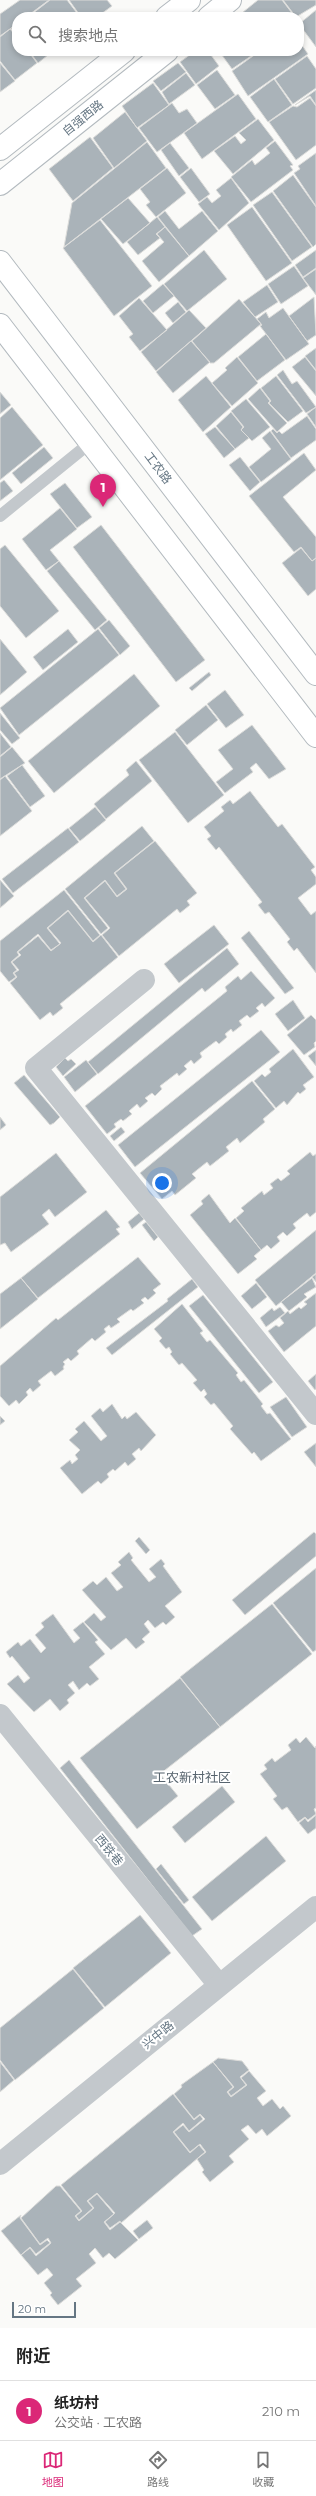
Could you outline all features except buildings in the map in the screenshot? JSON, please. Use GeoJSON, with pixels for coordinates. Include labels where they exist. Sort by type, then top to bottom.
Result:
{"type":"FeatureCollection","features":[{"type":"Feature","properties":{"kind":"main road"},"geometry":{"type":"LineString","coordinates":[[173,12],[189,0]]}},
{"type":"Feature","properties":{"kind":"main road"},"geometry":{"type":"LineString","coordinates":[[215,12],[230,0]]}},
{"type":"Feature","properties":{"kind":"main road"},"geometry":{"type":"LineString","coordinates":[[0,150],[118,56]]}},
{"type":"Feature","properties":{"kind":"main road","name":"自强西路"},"geometry":{"type":"LineString","coordinates":[[0,184],[161,56]]}},
{"type":"Feature","properties":{"kind":"main road","name":"工农路"},"geometry":{"type":"LineString","coordinates":[[0,262],[316,674]]}},
{"type":"Feature","properties":{"kind":"main road"},"geometry":{"type":"LineString","coordinates":[[0,325],[316,736]]}},
{"type":"Feature","properties":{"kind":"street"},"geometry":{"type":"LineString","coordinates":[[144,980],[36,1068],[258,1340],[316,1414]]}},
{"type":"Feature","properties":{"kind":"street","name":"西铁巷"},"geometry":{"type":"LineString","coordinates":[[0,1715],[219,1985]]}},
{"type":"Feature","properties":{"kind":"street","name":"兴中路"},"geometry":{"type":"LineString","coordinates":[[0,2164],[316,1907]]}},
{"type":"Feature","properties":{"kind":"lane"},"geometry":{"type":"LineString","coordinates":[[0,516],[90,443]]}},
{"type":"Feature","properties":{"kind":"place","name":"纸坊村"},"geometry":{"type":"Point","coordinates":[103,507]}},
{"type":"Feature","properties":{"kind":"district","name":"工农新村社区"},"geometry":{"type":"Point","coordinates":[192,1777]}}]}
